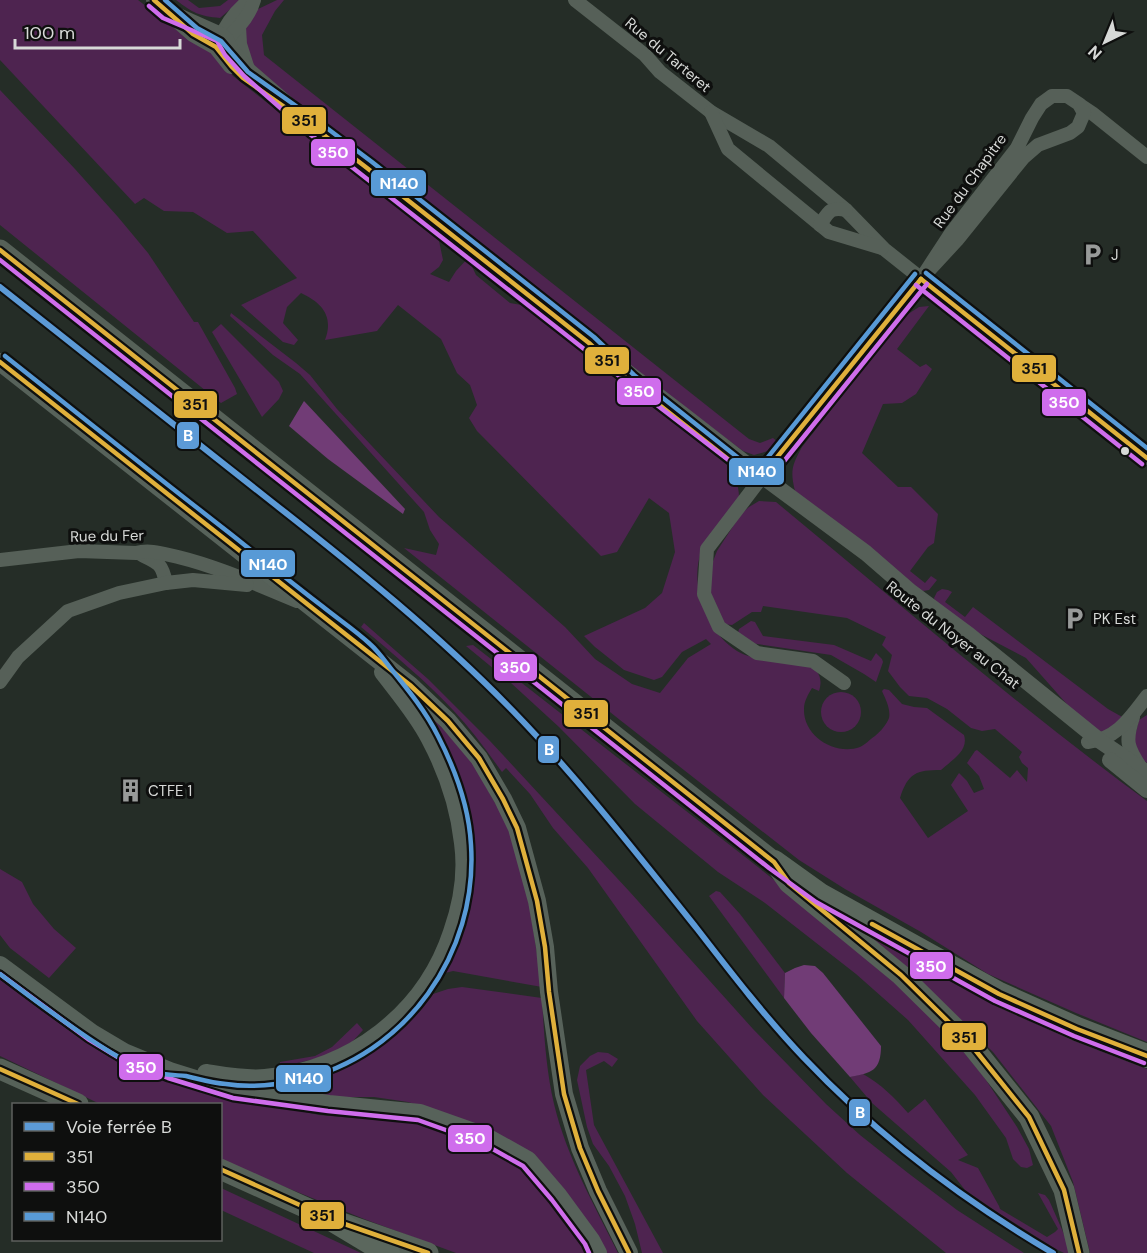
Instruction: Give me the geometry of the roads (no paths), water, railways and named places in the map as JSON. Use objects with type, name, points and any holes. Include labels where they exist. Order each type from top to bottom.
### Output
[{"type":"highway","points":[[774,862],[820,895],[999,994],[1077,1029],[1147,1056]]},
{"type":"highway","points":[[333,1220],[388,1253]]},
{"type":"main road","points":[[0,250],[774,862],[789,883],[901,975],[968,1041],[1029,1117],[1064,1190],[1079,1249]]},
{"type":"main road","points":[[0,362],[410,685],[448,721],[479,758],[518,828],[535,891],[545,947],[549,992],[564,1094],[580,1148],[598,1191],[629,1253]]},
{"type":"main road","points":[[151,1064],[228,1077],[265,1078],[311,1069],[357,1050],[387,1028],[405,1011],[432,978],[446,951],[459,913],[464,878],[464,845],[458,812],[447,777],[430,738],[367,651]]},
{"type":"main road","points":[[1,965],[92,1033],[124,1052],[170,1071],[234,1091],[420,1113],[485,1136],[528,1160],[558,1195],[598,1253]]},
{"type":"main road","points":[[0,1069],[76,1103]]},
{"type":"main road","points":[[222,1170],[333,1220],[428,1253]]},
{"type":"street","points":[[252,0],[253,6],[239,27],[221,41],[226,27],[242,6],[252,0]]},
{"type":"street","name":"Rue du Tarteret","points":[[575,0],[645,55],[660,72],[711,112],[769,146],[846,210],[884,249],[1147,458]]},
{"type":"street","name":"Route du Noyer au Chat","points":[[160,5],[194,34],[221,41],[249,70],[316,129]]},
{"type":"street","points":[[239,27],[240,44],[249,70]]},
{"type":"street","name":"Route du Noyer au Chat","points":[[221,41],[232,67],[243,78],[316,129],[760,479],[866,553],[911,592],[969,635],[1147,790]]},
{"type":"street","name":"Rue du Chapitre","points":[[844,683],[813,661],[757,653],[719,627],[704,594],[707,549],[760,479],[921,279],[957,240],[1023,158],[1038,145],[1070,133],[1078,127],[1084,113],[1079,105],[1067,96],[1052,96],[1041,104],[1017,148],[951,233],[921,279]]},
{"type":"street","points":[[1079,105],[1147,157]]},
{"type":"street","name":"Rue du Tarteret","points":[[711,112],[728,149],[820,225],[829,232],[884,249]]},
{"type":"street","points":[[820,225],[832,209],[846,210]]},
{"type":"street","name":"Rue du Fer","points":[[0,560],[80,551],[154,552],[195,561],[225,571],[313,608]]},
{"type":"street","points":[[136,553],[157,562],[163,569],[166,583]]},
{"type":"street","points":[[0,682],[18,657],[68,611],[118,593],[166,583],[193,580],[263,587]]},
{"type":"street","points":[[1094,742],[1116,732],[1147,696]]},
{"type":"street","points":[[1135,712],[1128,732],[1128,746],[1144,772]]},
{"type":"street","name":"Route du Noyer au Chat","points":[[1094,742],[1144,772]]},
{"type":"rail line","name":"B","points":[[0,287],[334,551],[455,655],[512,710],[561,763],[763,1012],[832,1087],[891,1140],[953,1188],[1053,1253]]},
{"type":"place","name":"J","points":[[1093,255]]},
{"type":"place","name":"PK Est","points":[[1075,619]]},
{"type":"place","name":"CTFE 1","points":[[130,791]]}]
